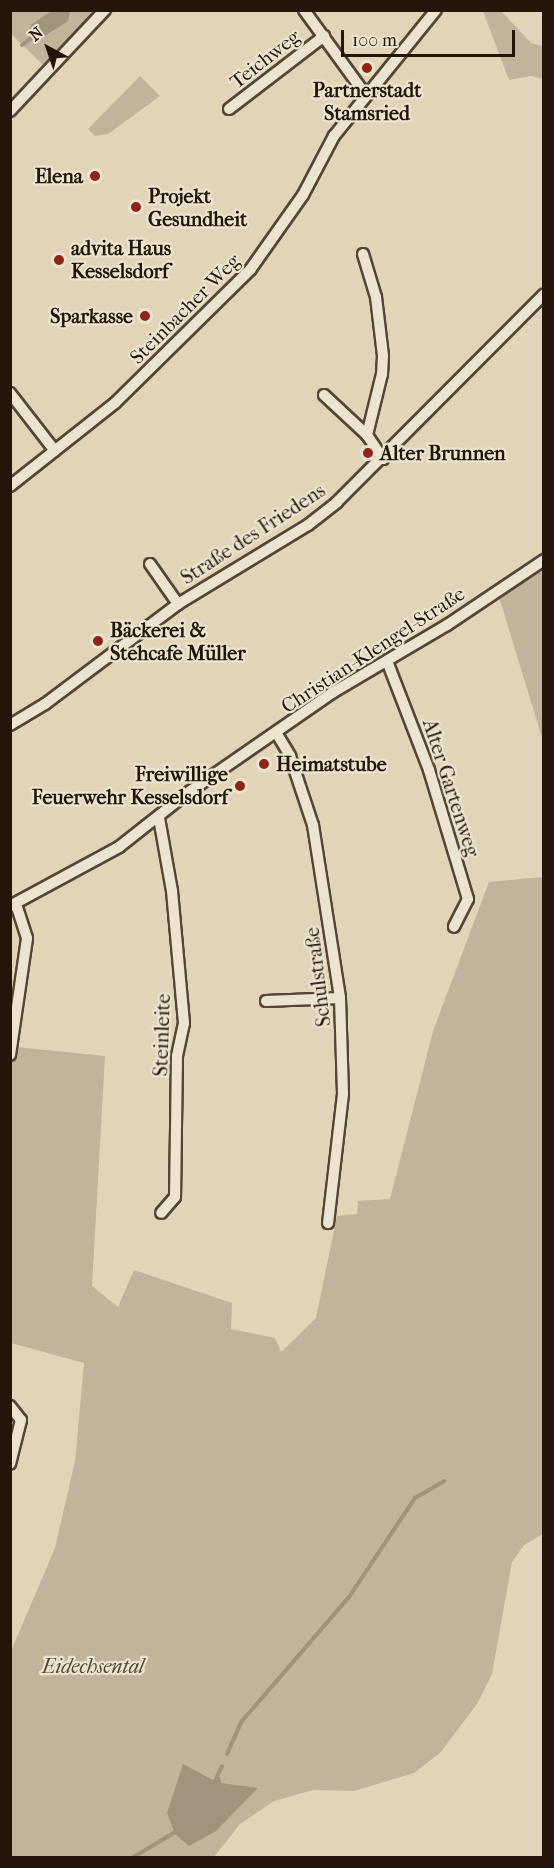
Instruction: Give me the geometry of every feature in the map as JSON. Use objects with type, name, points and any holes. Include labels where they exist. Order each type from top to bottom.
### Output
[{"type":"street","points":[[10,111],[105,10]]},
{"type":"street","points":[[304,10],[365,94]]},
{"type":"street","name":"Steinbacher Weg","points":[[10,486],[115,403],[250,270],[276,237],[334,136],[365,94],[436,10]]},
{"type":"street","name":"Teichweg","points":[[229,110],[324,36]]},
{"type":"street","points":[[363,254],[376,297],[383,356],[382,374],[367,435]]},
{"type":"street","name":"Straße des Friedens","points":[[10,725],[45,704],[178,604],[308,525],[383,459],[543,294]]},
{"type":"street","points":[[10,393],[55,451]]},
{"type":"street","points":[[324,395],[367,435],[383,459]]},
{"type":"street","name":"Christian-Klengel-Straße","points":[[13,905],[119,847],[159,818],[194,788],[277,734],[332,693],[387,661],[543,560]]},
{"type":"street","points":[[150,564],[178,604]]},
{"type":"street","name":"Alter Gartenweg","points":[[387,661],[429,770],[468,899],[454,927]]},
{"type":"street","name":"Schulstraße","points":[[277,734],[290,756],[313,825],[340,998],[343,1094],[328,1223]]},
{"type":"street","name":"Steinleite","points":[[159,818],[172,891],[184,1023],[177,1056],[175,1197],[161,1213]]},
{"type":"street","points":[[10,1055],[27,938],[13,905]]},
{"type":"street","points":[[266,1001],[340,998]]},
{"type":"street","points":[[10,1406],[21,1420],[10,1464]]},
{"type":"green space","points":[[10,11],[95,11],[43,65],[11,34]]},
{"type":"green space","points":[[483,11],[501,11],[531,43],[543,46],[543,79],[531,76],[509,80]]},
{"type":"green space","points":[[140,76],[160,96],[108,134],[95,136],[88,129]]},
{"type":"green space","points":[[543,570],[543,741],[499,597]]},
{"type":"green space","name":"Eidechsental","points":[[543,877],[543,1534],[524,1545],[512,1562],[492,1674],[477,1704],[440,1753],[414,1773],[354,1791],[313,1790],[274,1801],[240,1824],[214,1857],[11,1857],[11,1651],[55,1548],[75,1461],[84,1363],[11,1343],[10,1001],[25,1002],[17,1047],[105,1056],[92,1286],[118,1307],[134,1270],[232,1303],[231,1329],[275,1338],[281,1352],[316,1318],[337,1216],[357,1214],[358,1201],[390,1199],[433,1031],[489,882]]},
{"type":"shaded area","points":[[53,10],[70,11],[68,21],[37,41],[29,31],[32,24]]},
{"type":"shaded area","points":[[183,1764],[213,1780],[220,1777],[221,1783],[258,1788],[216,1831],[189,1846],[175,1834],[167,1813]]},
{"type":"waterway","points":[[22,45],[33,37]]},
{"type":"waterway","points":[[227,1754],[242,1721],[349,1597],[415,1498],[444,1481]]},
{"type":"waterway","points":[[216,1779],[222,1766]]},
{"type":"waterway","points":[[132,1858],[177,1831]]},
{"type":"place","name":"Partnerstadt Stamsried","points":[[367,68]]},
{"type":"place","name":"Elena","points":[[95,176]]},
{"type":"place","name":"Projekt Gesundheit","points":[[136,207]]},
{"type":"place","name":"advita Haus Kesselsdorf","points":[[59,260]]},
{"type":"place","name":"Sparkasse","points":[[145,316]]},
{"type":"place","name":"Alter Brunnen","points":[[368,453]]},
{"type":"place","name":"Bäckerei & Stehcafe Müller","points":[[98,641]]},
{"type":"place","name":"Heimatstube","points":[[264,764]]},
{"type":"place","name":"Freiwillige Feuerwehr Kesselsdorf","points":[[240,786]]}]
